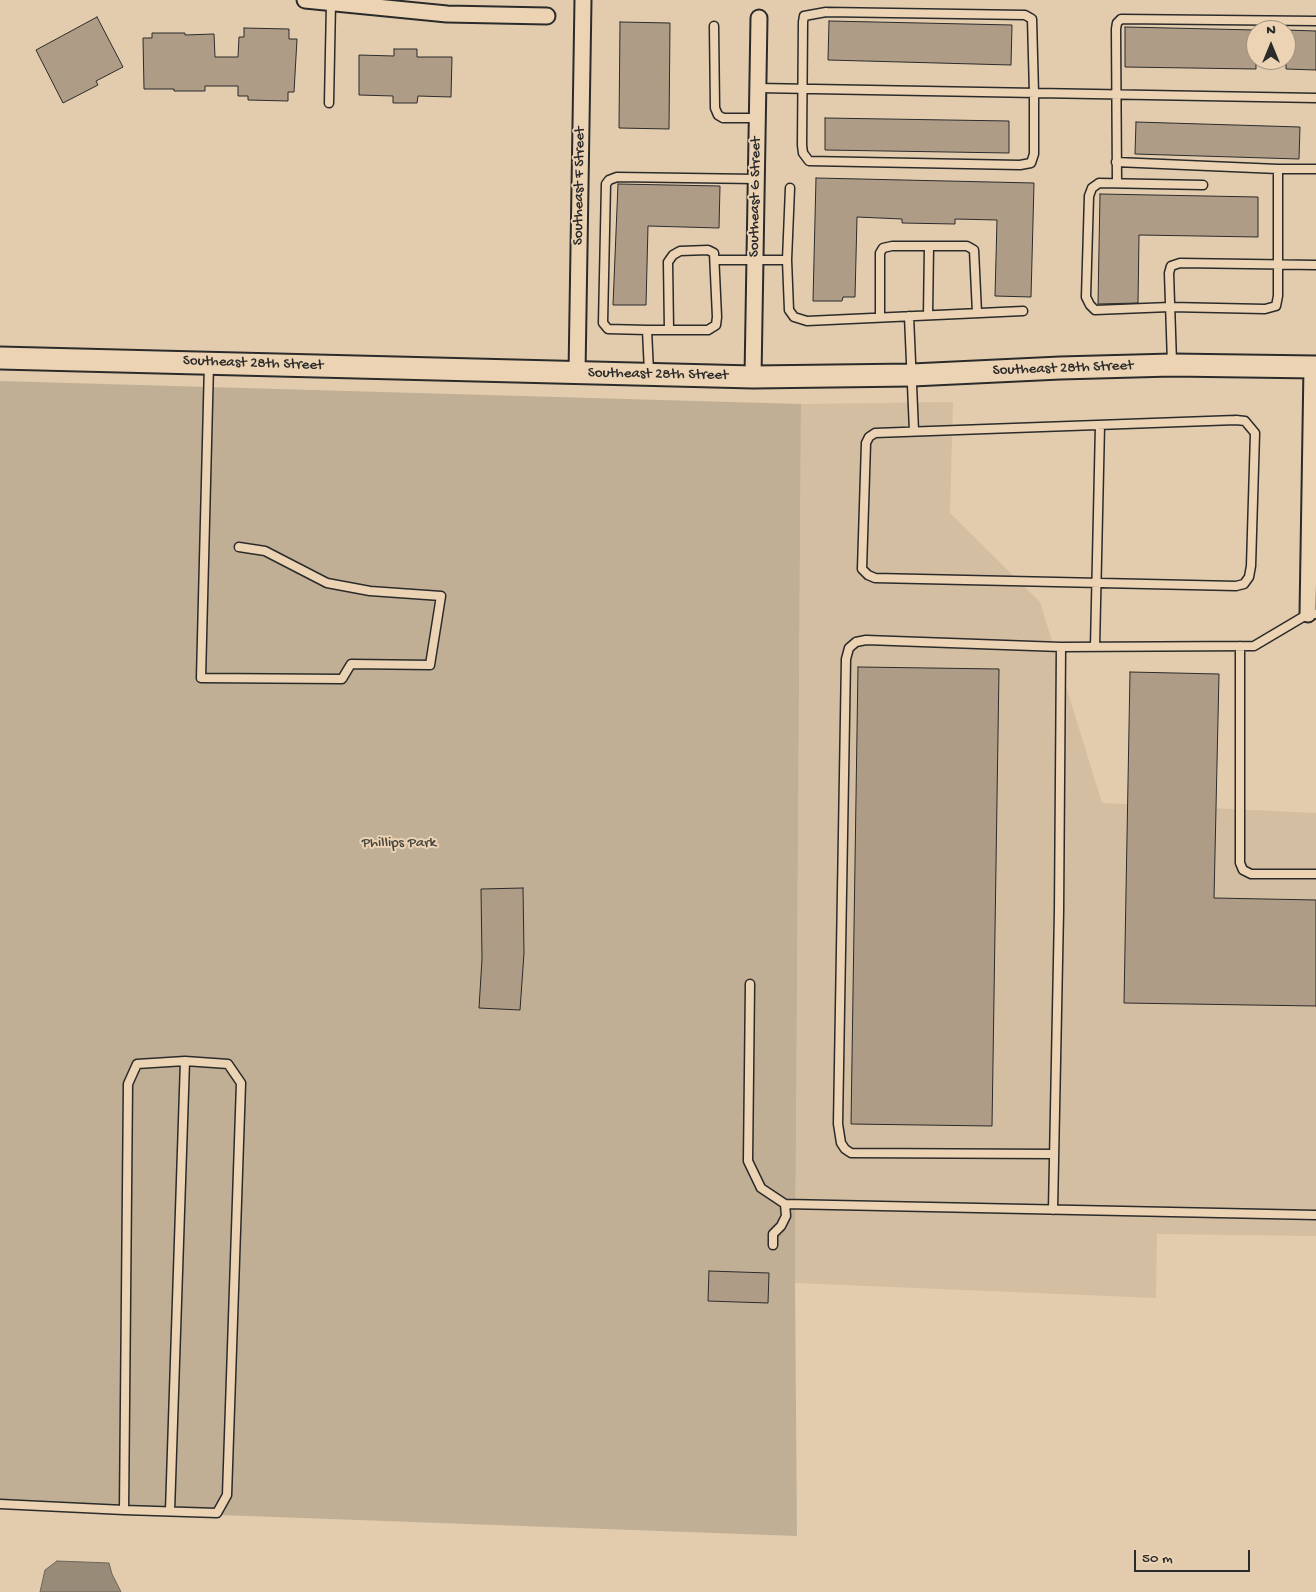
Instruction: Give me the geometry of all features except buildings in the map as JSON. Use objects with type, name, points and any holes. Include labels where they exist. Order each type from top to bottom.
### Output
[{"type":"main road","name":"Southeast 28th Street","points":[[0,358],[753,377],[912,375],[1172,365],[1314,367]]},
{"type":"street","points":[[306,0],[447,14],[547,16]]},
{"type":"street","name":"Southeast F Street","points":[[577,373],[583,0]]},
{"type":"street","name":"Southeast G Street","points":[[753,377],[759,18]]},
{"type":"street","points":[[1312,614],[1314,367]]},
{"type":"lane","points":[[329,103],[331,3]]},
{"type":"lane","points":[[826,12],[1025,15],[1032,19],[1034,154],[1031,163],[1020,165],[809,161],[803,153],[802,145],[804,89],[804,16],[826,12]]},
{"type":"lane","points":[[1116,183],[1116,29],[1117,23],[1121,19],[1316,22]]},
{"type":"lane","points":[[714,26],[714,108],[718,115],[724,118],[758,118]]},
{"type":"lane","points":[[758,88],[1316,98]]},
{"type":"lane","points":[[1116,162],[1316,169]]},
{"type":"lane","points":[[1203,186],[1099,183],[1092,188],[1089,196],[1086,297],[1095,310],[1170,307],[1265,309],[1276,306],[1278,296],[1278,169]]},
{"type":"lane","points":[[670,330],[668,262],[672,255],[680,251],[708,250],[714,253],[716,325],[708,330],[670,330],[647,330],[608,329],[603,323],[606,184],[609,180],[617,177],[756,179]]},
{"type":"lane","points":[[790,188],[787,260],[789,310],[794,317],[807,320],[1023,310]]},
{"type":"lane","points":[[880,317],[880,252],[883,248],[892,246],[967,246],[974,250],[977,313]]},
{"type":"lane","points":[[928,315],[929,246]]},
{"type":"lane","points":[[715,260],[787,260]]},
{"type":"lane","points":[[1172,365],[1169,273],[1171,266],[1180,263],[1316,265]]},
{"type":"lane","points":[[909,316],[914,431]]},
{"type":"lane","points":[[647,330],[649,374]]},
{"type":"lane","points":[[209,362],[201,678],[342,679],[351,664],[430,665],[441,596],[370,591],[327,583],[265,551],[239,547]]},
{"type":"lane","points":[[1245,421],[1255,433],[1251,566],[1249,577],[1244,584],[1236,586],[875,578],[868,575],[862,569],[866,443],[875,432],[914,431],[1245,421]]},
{"type":"lane","points":[[1095,647],[1100,425]]},
{"type":"lane","points":[[1054,1154],[851,1153],[841,1143],[838,1124],[846,669],[848,648],[856,642],[866,640],[1061,648],[1254,646],[1312,614]]},
{"type":"lane","points":[[1240,646],[1240,863],[1243,870],[1251,874],[1316,874]]},
{"type":"lane","points":[[1053,1210],[1059,921],[1061,648]]},
{"type":"lane","points":[[750,984],[748,1161],[761,1188],[785,1204],[1316,1215]]},
{"type":"lane","points":[[170,1511],[185,1061]]},
{"type":"lane","points":[[0,1504],[124,1510],[217,1513],[227,1495],[241,1102],[241,1082],[228,1064],[185,1061],[137,1064],[128,1084],[124,1510]]},
{"type":"lane","points":[[773,1245],[773,1234],[781,1226],[786,1216],[785,1204]]},
{"type":"shaded area","points":[[953,402],[950,513],[1040,602],[1102,803],[1316,813],[1316,1236],[1157,1234],[1156,1298],[795,1283],[801,404]]},
{"type":"shaded area","points":[[57,1561],[109,1563],[121,1592],[40,1592],[45,1570]]},
{"type":"green space","name":"Phillips Park","points":[[0,381],[801,404],[795,1283],[797,1536],[0,1507]]}]
